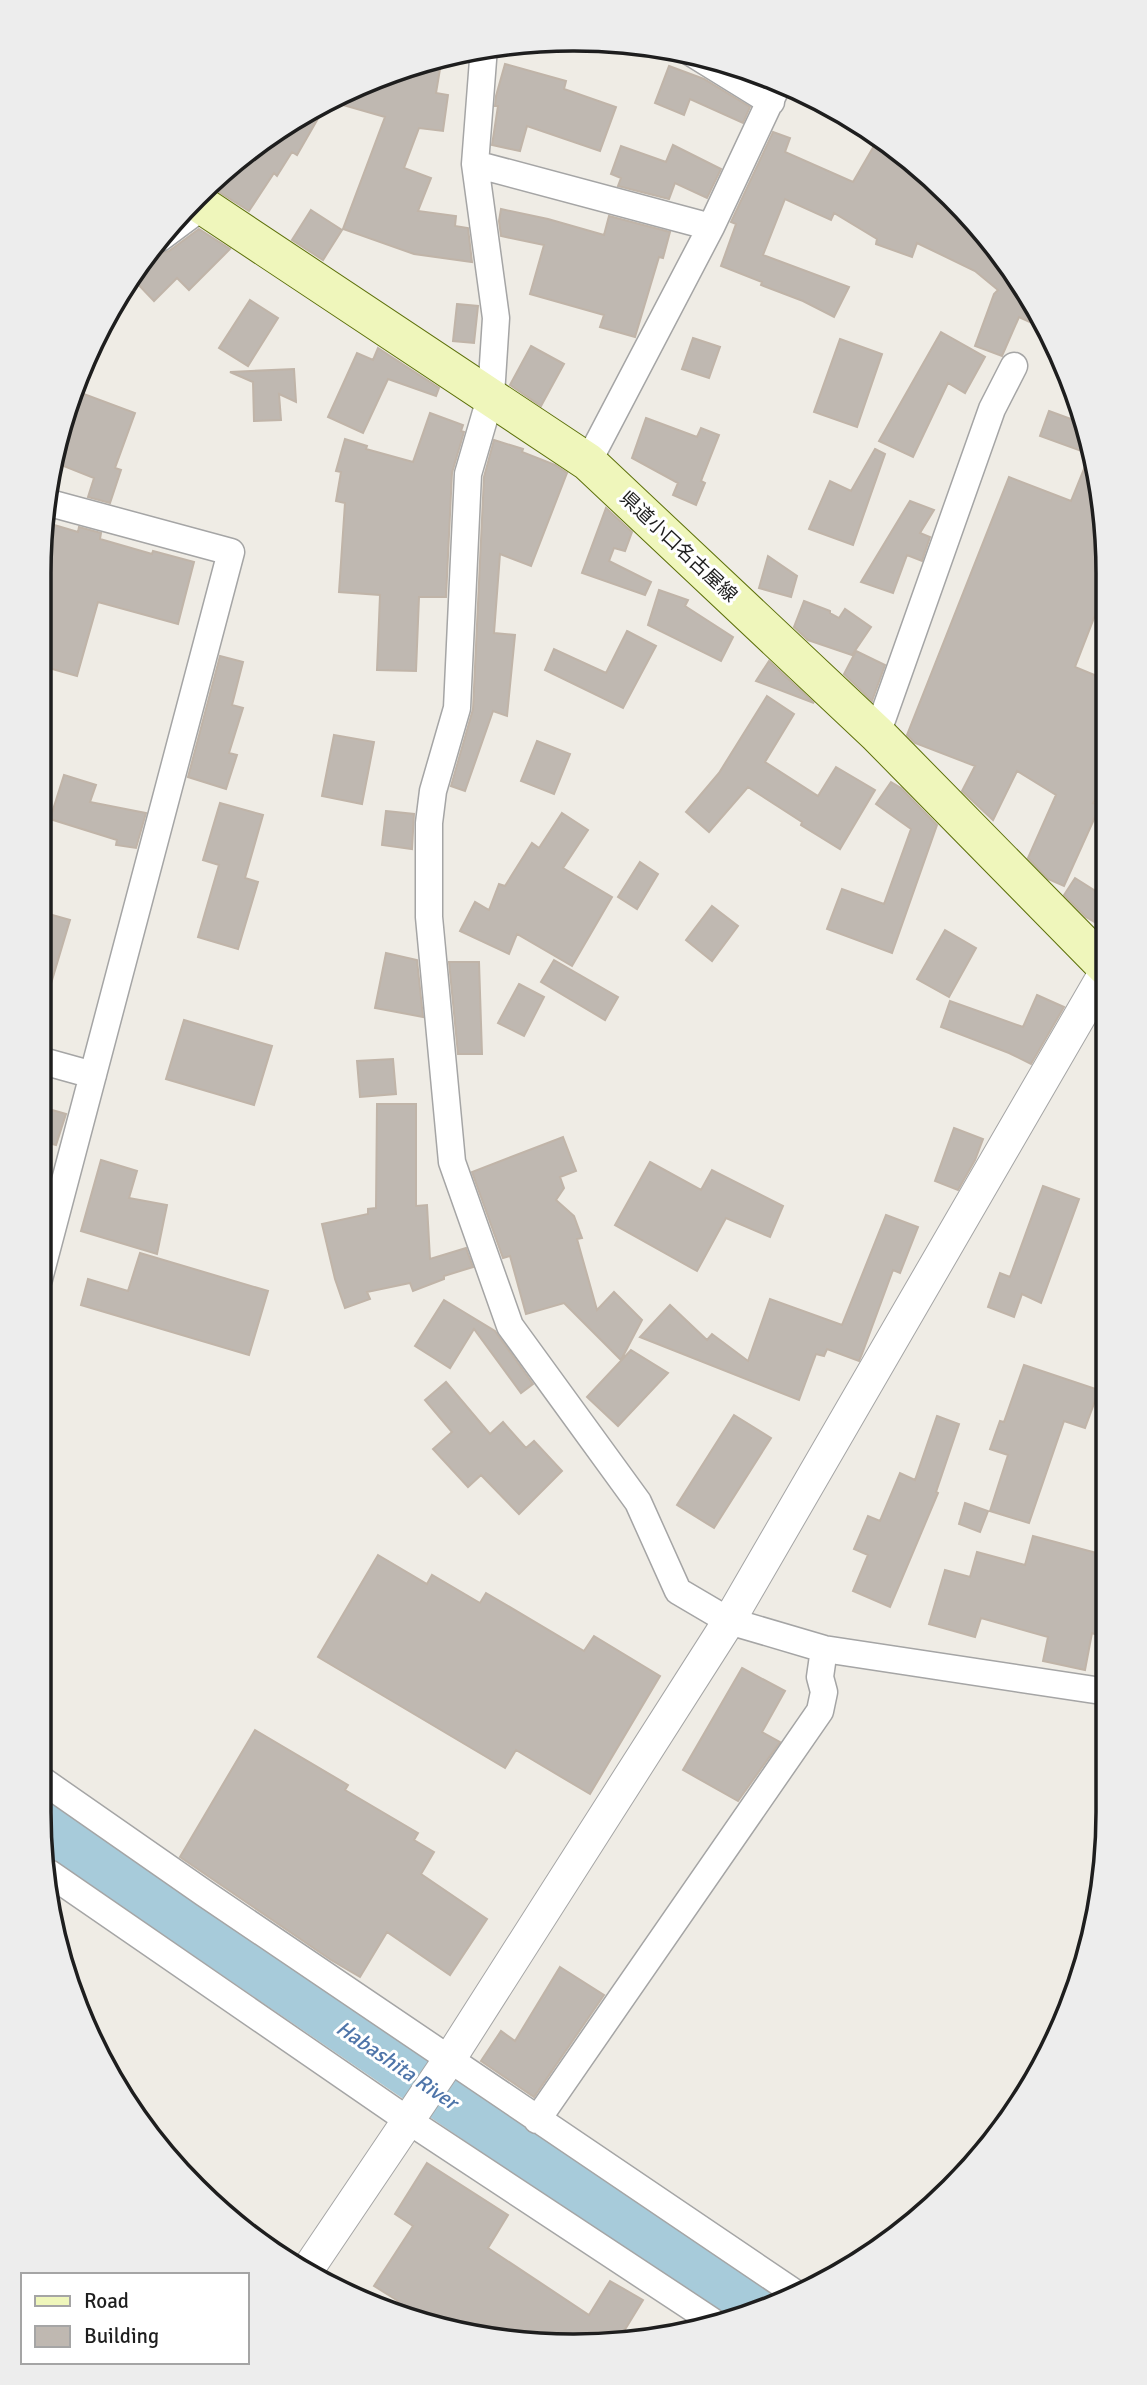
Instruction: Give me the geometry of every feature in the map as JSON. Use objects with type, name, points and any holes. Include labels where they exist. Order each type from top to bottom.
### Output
[{"type":"main road","name":"県道小口名古屋線","points":[[204,204],[588,462],[877,734],[1096,960]]},
{"type":"street","points":[[483,59],[475,164],[496,318],[491,396],[468,474],[457,708],[433,791],[429,823],[429,917],[452,1162],[510,1326],[638,1502],[678,1591],[729,1621],[824,1648],[1096,1690]]},
{"type":"street","points":[[588,462],[711,227],[776,92]]},
{"type":"street","points":[[475,164],[711,227]]},
{"type":"street","points":[[877,734],[992,409],[1014,366]]},
{"type":"street","points":[[51,1231],[231,552],[55,504]]},
{"type":"street","points":[[312,2264],[413,2116],[729,1621],[1096,985]]},
{"type":"street","points":[[51,1063],[93,1074]]},
{"type":"street","points":[[537,2120],[820,1711],[824,1692],[820,1677],[824,1648]]},
{"type":"street","points":[[51,1787],[447,2063],[787,2288]]},
{"type":"street","points":[[55,1877],[413,2116],[706,2317]]},
{"type":"building","points":[[505,64],[566,81],[564,89],[616,107],[600,151],[527,126],[520,151],[492,145],[498,106],[495,106],[496,96]]},
{"type":"building","points":[[669,66],[704,79],[750,107],[743,123],[690,99],[684,115],[655,103]]},
{"type":"building","points":[[440,69],[436,93],[448,95],[443,131],[419,128],[404,168],[431,178],[418,211],[456,216],[455,226],[468,228],[472,262],[414,254],[343,229],[385,117],[342,105],[405,78]]},
{"type":"building","points":[[319,118],[297,155],[292,152],[277,176],[274,173],[249,211],[219,192],[255,159]]},
{"type":"building","points":[[773,132],[790,138],[785,152],[853,182],[874,146],[918,180],[967,229],[1008,283],[1032,323],[1019,317],[1002,356],[975,346],[994,294],[998,290],[975,271],[917,243],[912,257],[876,244],[877,239],[834,213],[831,220],[785,199],[763,255],[849,287],[834,317],[803,301],[761,285],[762,282],[721,266],[736,224],[731,222]]},
{"type":"building","points":[[673,145],[721,169],[707,198],[675,183],[669,199],[618,186],[621,178],[611,174],[621,146],[666,162]]},
{"type":"building","points":[[501,209],[604,235],[609,216],[670,232],[663,258],[659,257],[635,337],[600,327],[604,315],[530,294],[544,245],[501,236]]},
{"type":"building","points":[[311,210],[342,230],[323,260],[292,240]]},
{"type":"building","points":[[199,229],[230,249],[189,290],[177,278],[154,301],[138,284],[161,253],[169,251]]},
{"type":"building","points":[[250,300],[278,318],[248,366],[219,348]]},
{"type":"building","points":[[457,304],[478,306],[474,343],[453,341]]},
{"type":"building","points":[[941,332],[985,357],[965,393],[948,383],[913,457],[879,441]]},
{"type":"building","points":[[693,338],[720,347],[709,378],[682,369]]},
{"type":"building","points":[[840,339],[882,354],[857,427],[814,412]]},
{"type":"building","points":[[531,346],[564,364],[541,406],[510,385]]},
{"type":"building","points":[[378,348],[439,388],[436,396],[388,379],[363,433],[328,417],[357,353],[373,360]]},
{"type":"building","points":[[294,369],[296,402],[279,394],[281,420],[254,421],[253,382],[230,372]]},
{"type":"building","points":[[83,394],[135,413],[115,468],[121,470],[110,503],[88,497],[94,478],[63,466]]},
{"type":"building","points":[[1049,411],[1073,420],[1081,451],[1040,436]]},
{"type":"building","points":[[430,413],[463,425],[461,431],[464,432],[452,473],[446,597],[419,597],[416,671],[377,670],[380,595],[339,592],[345,503],[336,501],[341,472],[336,471],[345,439],[367,446],[366,449],[413,462]]},
{"type":"building","points":[[646,418],[697,437],[701,428],[719,435],[701,481],[705,483],[696,505],[673,495],[678,483],[632,458]]},
{"type":"building","points":[[494,440],[523,449],[522,452],[555,465],[567,473],[531,566],[500,554],[494,633],[515,635],[507,716],[493,711],[465,791],[451,786],[473,709],[484,477]]},
{"type":"building","points":[[875,449],[885,454],[853,545],[809,529],[830,481],[851,491]]},
{"type":"building","points":[[1085,467],[1095,539],[1096,613],[1075,667],[1096,676],[1096,799],[1093,803],[1096,804],[1096,815],[1064,886],[1048,879],[1028,858],[1056,795],[1017,771],[993,820],[962,791],[975,766],[915,743],[907,735],[1009,477],[1071,501]]},
{"type":"building","points":[[910,501],[934,510],[920,533],[930,537],[922,561],[907,555],[893,593],[861,582]]},
{"type":"building","points":[[606,508],[632,532],[625,551],[614,548],[609,561],[651,582],[645,595],[582,573]]},
{"type":"building","points":[[53,525],[78,532],[79,527],[101,533],[100,539],[152,554],[153,551],[194,562],[178,624],[98,602],[77,676],[51,669]]},
{"type":"building","points":[[768,556],[797,576],[791,597],[759,588]]},
{"type":"building","points":[[659,590],[688,600],[685,606],[733,637],[721,661],[648,625]]},
{"type":"building","points":[[804,601],[830,611],[839,618],[845,609],[871,627],[852,655],[808,640],[794,627]]},
{"type":"building","points":[[627,631],[656,646],[623,708],[545,670],[554,649],[606,673]]},
{"type":"building","points":[[856,651],[885,665],[872,701],[844,674]]},
{"type":"building","points":[[220,656],[243,662],[232,705],[243,708],[229,753],[237,755],[226,789],[188,777]]},
{"type":"building","points":[[769,661],[814,703],[756,681]]},
{"type":"building","points":[[767,696],[794,714],[765,762],[818,796],[836,767],[875,790],[840,849],[748,787],[709,832],[686,812],[719,773]]},
{"type":"building","points":[[334,735],[374,742],[362,804],[322,796]]},
{"type":"building","points":[[537,741],[570,754],[554,794],[521,781]]},
{"type":"building","points":[[64,775],[96,785],[90,802],[146,813],[136,848],[116,845],[117,840],[51,819]]},
{"type":"building","points":[[891,782],[901,788],[937,825],[892,953],[827,929],[842,889],[884,904],[911,829],[876,804]]},
{"type":"building","points":[[220,803],[263,815],[245,878],[258,882],[238,949],[198,937],[219,865],[203,860]]},
{"type":"building","points":[[386,811],[414,814],[412,849],[382,845]]},
{"type":"building","points":[[562,813],[588,830],[563,868],[612,897],[572,966],[517,934],[509,954],[460,931],[475,902],[489,910],[499,884],[505,886],[532,843],[539,848]]},
{"type":"building","points":[[640,862],[658,874],[637,909],[618,897]]},
{"type":"building","points":[[1075,878],[1096,891],[1096,923],[1086,917],[1064,895]]},
{"type":"building","points":[[712,906],[738,926],[712,961],[686,940]]},
{"type":"building","points":[[51,915],[70,920],[51,984]]},
{"type":"building","points":[[945,930],[976,948],[949,997],[917,979]]},
{"type":"building","points":[[386,953],[417,960],[423,1017],[375,1008]]},
{"type":"building","points":[[554,960],[618,997],[605,1020],[541,982]]},
{"type":"building","points":[[449,962],[479,962],[482,1054],[458,1054]]},
{"type":"building","points":[[519,984],[544,997],[524,1036],[498,1023]]},
{"type":"building","points":[[1037,995],[1064,1007],[1031,1064],[941,1027],[950,1001],[1023,1027]]},
{"type":"building","points":[[184,1020],[272,1046],[254,1105],[166,1079]]},
{"type":"building","points":[[393,1059],[396,1094],[360,1097],[357,1061]]},
{"type":"building","points":[[377,1104],[416,1104],[416,1206],[427,1205],[430,1259],[466,1248],[473,1267],[444,1276],[444,1279],[413,1291],[410,1283],[367,1292],[370,1299],[345,1308],[322,1224],[368,1214],[368,1209],[376,1208]]},
{"type":"building","points":[[51,1110],[66,1114],[56,1145],[51,1144]]},
{"type":"building","points":[[954,1128],[983,1139],[958,1190],[935,1181]]},
{"type":"building","points":[[563,1137],[576,1171],[560,1177],[564,1188],[556,1200],[574,1216],[582,1238],[577,1239],[597,1310],[614,1292],[642,1320],[621,1360],[564,1303],[526,1314],[510,1256],[503,1258],[472,1172]]},
{"type":"building","points":[[101,1160],[137,1171],[129,1198],[167,1205],[157,1254],[81,1231]]},
{"type":"building","points":[[650,1162],[701,1190],[712,1170],[783,1206],[770,1237],[726,1218],[697,1271],[615,1225]]},
{"type":"building","points":[[1043,1186],[1079,1199],[1041,1303],[1022,1294],[1014,1317],[988,1307],[1000,1273],[1010,1277]]},
{"type":"building","points":[[886,1215],[918,1227],[900,1273],[893,1270],[859,1361],[827,1349],[824,1356],[816,1354],[799,1400],[640,1337],[670,1305],[707,1340],[712,1334],[748,1361],[770,1299],[842,1325]]},
{"type":"building","points":[[140,1253],[268,1291],[249,1355],[81,1305],[88,1279],[128,1291]]},
{"type":"building","points":[[444,1300],[495,1331],[533,1384],[521,1393],[474,1329],[450,1368],[415,1346]]},
{"type":"building","points":[[631,1350],[668,1373],[618,1426],[587,1397]]},
{"type":"building","points":[[1024,1365],[1096,1389],[1096,1398],[1085,1428],[1064,1421],[1029,1523],[990,1511],[1008,1455],[990,1449],[1000,1421],[1004,1422]]},
{"type":"building","points":[[446,1382],[490,1434],[503,1422],[526,1448],[534,1441],[562,1471],[519,1514],[481,1475],[468,1487],[433,1449],[452,1432],[425,1400]]},
{"type":"building","points":[[734,1415],[771,1438],[714,1528],[677,1505]]},
{"type":"building","points":[[937,1416],[959,1424],[936,1492],[938,1493],[890,1607],[853,1591],[868,1555],[854,1549],[868,1516],[880,1521],[900,1473],[915,1480]]},
{"type":"building","points":[[965,1503],[988,1511],[980,1532],[959,1524]]},
{"type":"building","points":[[1033,1536],[1096,1553],[1096,1634],[1092,1633],[1085,1670],[1043,1661],[1048,1637],[981,1618],[975,1637],[929,1624],[945,1570],[970,1577],[977,1552],[1025,1565]]},
{"type":"building","points":[[378,1555],[427,1584],[432,1575],[480,1603],[486,1593],[584,1651],[594,1636],[660,1676],[590,1794],[516,1750],[505,1768],[318,1657]]},
{"type":"building","points":[[742,1668],[785,1691],[762,1732],[780,1742],[738,1801],[683,1770]]},
{"type":"building","points":[[255,1730],[348,1785],[345,1790],[418,1833],[414,1840],[434,1852],[421,1874],[487,1919],[450,1975],[387,1932],[360,1977],[180,1857]]},
{"type":"building","points":[[560,1967],[604,1995],[534,2097],[481,2061],[501,2031],[515,2041]]},
{"type":"building","points":[[427,2163],[508,2215],[488,2248],[589,2315],[610,2281],[643,2300],[624,2332],[574,2334],[505,2330],[405,2307],[374,2286],[413,2226],[395,2214]]},
{"type":"waterway","name":"Habashita River","points":[[51,1829],[748,2305]]}]
